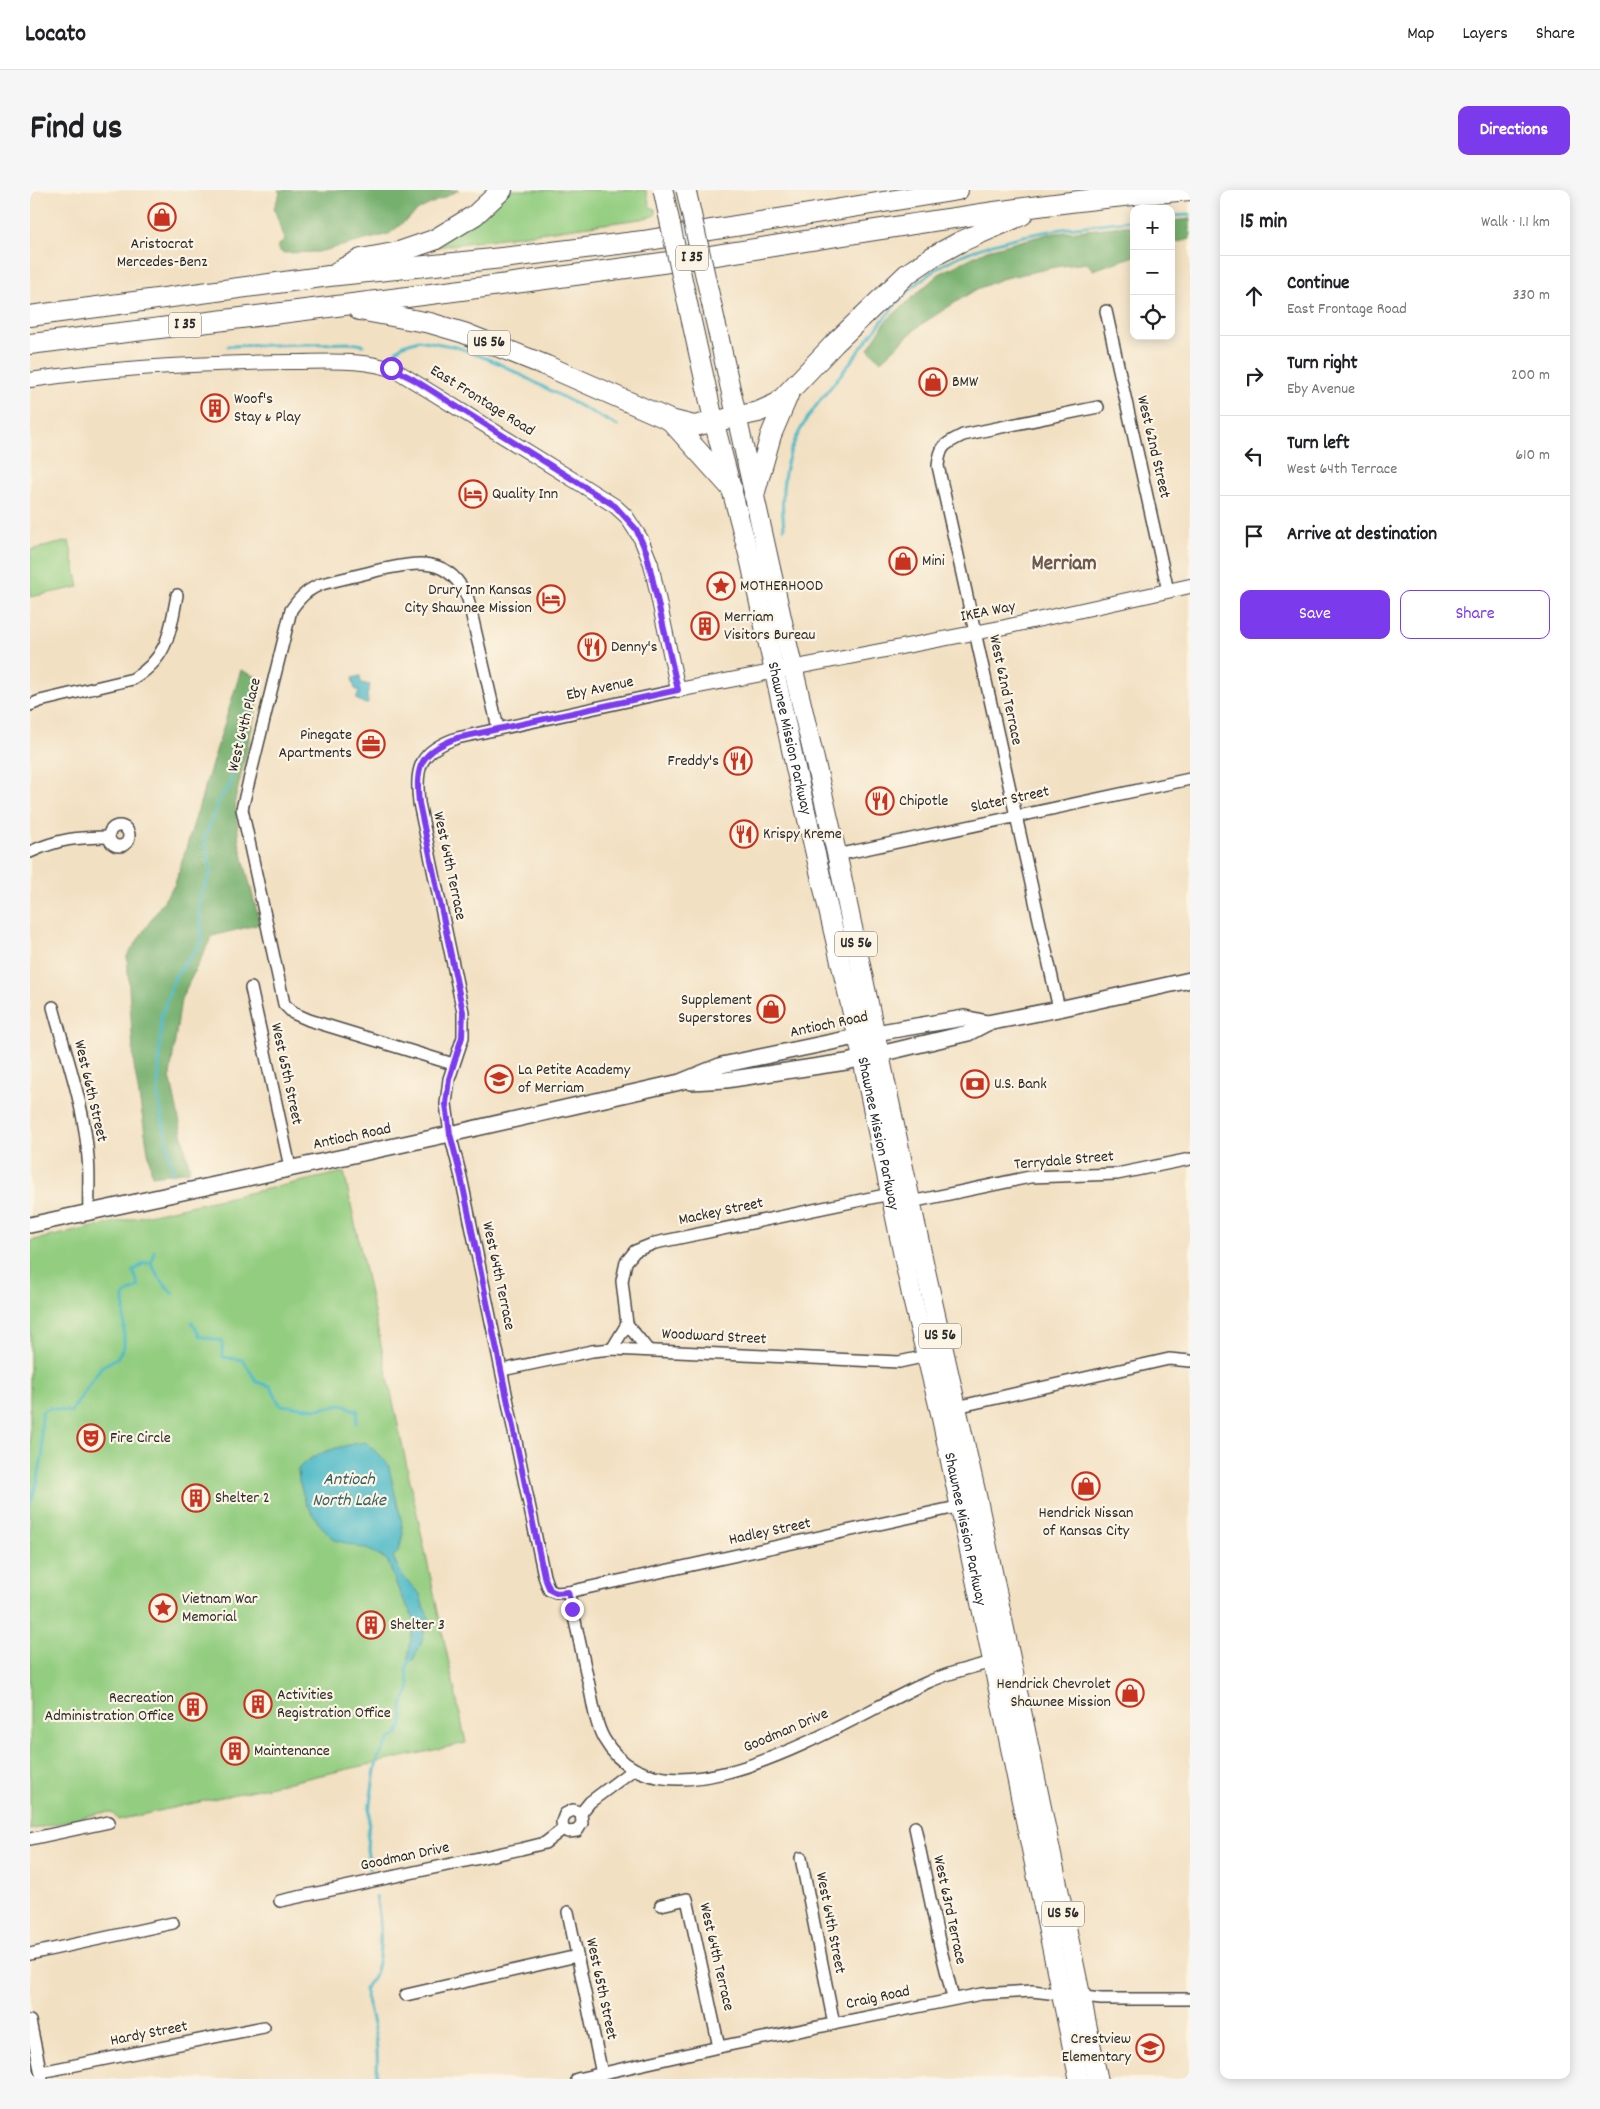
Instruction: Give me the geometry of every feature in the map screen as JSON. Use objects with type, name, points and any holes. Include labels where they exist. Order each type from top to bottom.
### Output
[{"type":"highway","points":[[329,276],[361,259],[399,252],[434,240],[474,215],[502,190]]},
{"type":"highway","name":"Shawnee Mission Parkway","points":[[663,190],[714,422],[750,560],[837,855],[866,1035]]},
{"type":"highway","name":"Shawnee Mission Parkway","points":[[686,190],[754,495],[784,671],[803,800],[911,1202],[948,1409],[1002,1661],[1081,1996],[1098,2079]]},
{"type":"highway","name":"I 35","points":[[30,316],[329,276],[644,241],[958,190]]},
{"type":"highway","name":"I 35","points":[[30,344],[613,270],[1043,205],[1190,190]]},
{"type":"highway","points":[[670,420],[694,426],[768,409],[778,403],[842,336],[907,274],[932,257],[960,242],[1043,205]]},
{"type":"highway","name":"US 56","points":[[339,306],[430,323],[464,333],[547,366],[670,420],[732,490]]},
{"type":"highway","points":[[754,495],[771,435],[790,391]]},
{"type":"highway","points":[[803,800],[828,849],[837,855]]},
{"type":"highway","name":"Shawnee Mission Parkway","points":[[871,1055],[890,1194],[912,1298],[926,1356],[948,1409]]},
{"type":"highway","name":"Shawnee Mission Parkway","points":[[1002,1661],[1061,1993],[1079,2079]]},
{"type":"main road","name":"Antioch Road","points":[[680,1082],[726,1080],[871,1055],[968,1033],[987,1023],[1190,980]]},
{"type":"main road","name":"Antioch Road","points":[[30,1225],[680,1082],[722,1065],[866,1035],[964,1018],[987,1023]]},
{"type":"street","name":"West 62nd Street","points":[[1106,311],[1168,591]]},
{"type":"street","name":"East Frontage Road","points":[[30,380],[82,372],[136,368],[274,363],[359,363],[382,366],[397,371],[413,379],[615,506],[626,516],[641,540],[651,564],[678,690]]},
{"type":"street","name":"West 62nd Terrace","points":[[1059,1009],[938,466],[939,453],[944,444],[963,435],[1098,407]]},
{"type":"street","name":"West 64th Place","points":[[452,1064],[309,1020],[293,1013],[284,1004],[242,809],[292,610],[300,597],[313,587],[322,584],[412,563],[436,566],[449,572],[460,582],[468,599],[498,728]]},
{"type":"street","name":"IKEA Way","points":[[784,671],[1190,586]]},
{"type":"street","points":[[30,705],[40,700],[133,679],[146,671],[157,661],[164,649],[177,595]]},
{"type":"street","name":"Eby Avenue","points":[[423,761],[436,746],[457,738],[678,690],[784,671]]},
{"type":"street","name":"West 64th Terrace","points":[[423,761],[417,774],[419,803],[463,1012],[462,1037],[452,1064],[446,1104],[450,1134],[461,1177],[544,1576],[550,1590],[556,1593],[568,1592]]},
{"type":"street","name":"Slater Street","points":[[837,855],[1190,778]]},
{"type":"street","points":[[30,852],[57,841],[77,837],[108,837]]},
{"type":"street","name":"West 65th Street","points":[[251,988],[290,1167]]},
{"type":"street","name":"West 66th Street","points":[[53,1007],[78,1098],[86,1136],[89,1159],[89,1212]]},
{"type":"street","name":"Terrydale Street","points":[[911,1202],[1030,1177],[1117,1174],[1190,1159]]},
{"type":"street","name":"Mackey Street","points":[[627,1324],[622,1281],[623,1272],[626,1262],[635,1251],[643,1247],[890,1194]]},
{"type":"street","points":[[612,1349],[627,1324],[648,1350]]},
{"type":"street","name":"Woodward Street","points":[[502,1370],[592,1351],[612,1349],[899,1362],[926,1356]]},
{"type":"street","points":[[948,1409],[1168,1359],[1190,1360]]},
{"type":"street","name":"Hadley Street","points":[[568,1592],[969,1504]]},
{"type":"street","points":[[568,1592],[599,1728],[610,1748],[634,1769]]},
{"type":"street","name":"Goodman Drive","points":[[280,1901],[545,1843],[563,1829],[568,1832],[577,1830],[582,1823],[581,1813],[590,1802],[634,1769],[657,1778],[673,1780],[736,1769],[791,1750],[926,1682],[1002,1661]]},
{"type":"street","points":[[30,1839],[109,1822]]},
{"type":"street","name":"West 63rd Terrace","points":[[915,1827],[953,1998]]},
{"type":"street","name":"West 64th Street","points":[[801,1858],[834,2024]]},
{"type":"street","name":"West 64th Terrace","points":[[660,1904],[687,1899],[719,2047]]},
{"type":"street","name":"West 65th Street","points":[[568,1912],[602,2074]]},
{"type":"street","points":[[30,1954],[173,1923]]},
{"type":"street","points":[[406,1995],[577,1956]]},
{"type":"street","name":"Craig Road","points":[[577,2079],[953,1998],[1007,1992],[1061,1993],[1151,2000],[1190,1999]]},
{"type":"street","points":[[30,2021],[41,2076]]},
{"type":"street","name":"Hardy Street","points":[[41,2076],[264,2027]]},
{"type":"green space","points":[[278,190],[459,190],[420,209],[389,234],[318,252],[282,253],[277,247],[285,239],[274,208],[280,193]]},
{"type":"green space","points":[[507,190],[646,190],[650,207],[655,209],[656,213],[654,216],[640,219],[437,247]]},
{"type":"green space","points":[[1190,219],[1190,239],[1175,243],[1175,221]]},
{"type":"green space","points":[[1130,225],[1130,257],[1093,270],[1087,263],[1055,267],[1001,279],[975,290],[920,325],[881,361],[868,349],[886,321],[939,274],[987,250],[1048,234]]},
{"type":"green space","points":[[69,541],[79,587],[30,597],[30,550]]},
{"type":"green space","points":[[241,670],[263,680],[235,801],[239,842],[260,924],[212,936],[181,999],[170,1076],[190,1171],[152,1176],[134,1065],[127,956],[175,884]]},
{"type":"green space","points":[[344,1172],[466,1743],[118,1820],[112,1812],[100,1813],[30,1830],[30,1241]]},
{"type":"water","points":[[360,676],[361,683],[370,685],[367,695],[368,703],[365,704],[356,699],[359,691],[355,689],[352,678]]},
{"type":"water","name":"Antioch North Lake","points":[[366,1442],[388,1464],[401,1519],[403,1534],[399,1550],[393,1557],[403,1577],[420,1594],[429,1618],[420,1646],[413,1660],[408,1659],[414,1618],[401,1596],[387,1560],[369,1550],[335,1540],[320,1525],[306,1504],[299,1481],[298,1469],[312,1458],[339,1447]]},
{"type":"waterway","points":[[1175,216],[1190,215]]},
{"type":"waterway","points":[[784,528],[784,479],[791,450],[801,428],[883,320],[910,290],[925,277],[960,256],[1002,241],[1046,232],[1130,220]]},
{"type":"waterway","points":[[395,352],[403,345],[419,340],[457,347],[498,363],[618,426]]},
{"type":"waterway","points":[[228,346],[351,343],[363,345]]},
{"type":"waterway","points":[[173,1173],[158,1097],[161,1017],[175,977],[202,941],[199,902],[211,871],[204,840],[221,796],[229,788],[250,695]]},
{"type":"waterway","points":[[154,1251],[151,1263],[158,1276],[173,1294]]},
{"type":"waterway","points":[[30,1504],[38,1480],[43,1452],[42,1412],[49,1408],[71,1412],[101,1367],[117,1358],[124,1347],[124,1295],[139,1286],[133,1271],[144,1263],[151,1263]]},
{"type":"waterway","points":[[192,1322],[200,1336],[222,1341],[223,1357],[243,1360],[257,1382],[270,1386],[280,1405],[318,1409],[342,1405],[358,1411],[356,1423]]},
{"type":"waterway","points":[[370,1869],[367,1849],[370,1803],[375,1770],[378,1758],[387,1743],[397,1735],[403,1724],[402,1706],[410,1687],[406,1670],[410,1659]]},
{"type":"waterway","points":[[376,1897],[380,1926],[379,1958],[374,1976],[364,1989],[377,2045],[376,2079]]},
{"type":"place","name":"Aristocrat Mercedes-Benz","points":[[162,217]]},
{"type":"place","name":"BMW","points":[[933,382]]},
{"type":"place","name":"Woof's Stay & Play","points":[[215,408]]},
{"type":"place","name":"Quality Inn","points":[[473,494]]},
{"type":"place","name":"Mini","points":[[903,561]]},
{"type":"place","name":"MOTHERHOOD","points":[[721,586]]},
{"type":"place","name":"Drury Inn Kansas City Shawnee Mission","points":[[551,599]]},
{"type":"place","name":"Merriam Visitors Bureau","points":[[705,626]]},
{"type":"place","name":"Denny's","points":[[592,647]]},
{"type":"place","name":"Pinegate Apartments","points":[[371,744]]},
{"type":"place","name":"Freddy's","points":[[738,761]]},
{"type":"place","name":"Chipotle","points":[[880,801]]},
{"type":"place","name":"Krispy Kreme","points":[[744,834]]},
{"type":"place","name":"Supplement Superstores","points":[[771,1009]]},
{"type":"place","name":"La Petite Academy of Merriam","points":[[499,1079]]},
{"type":"place","name":"U.S. Bank","points":[[975,1084]]},
{"type":"place","name":"Fire Circle","points":[[91,1438]]},
{"type":"place","name":"Hendrick Nissan of Kansas City","points":[[1086,1486]]},
{"type":"place","name":"Shelter 2","points":[[196,1498]]},
{"type":"place","name":"Vietnam War Memorial","points":[[163,1608]]},
{"type":"place","name":"Shelter 3","points":[[371,1625]]},
{"type":"place","name":"Hendrick Chevrolet Shawnee Mission","points":[[1130,1693]]},
{"type":"place","name":"Activities Registration Office","points":[[258,1704]]},
{"type":"place","name":"Recreation Administration Office","points":[[193,1707]]},
{"type":"place","name":"Maintenance","points":[[235,1751]]},
{"type":"place","name":"Crestview Elementary","points":[[1150,2048]]},
{"type":"district","name":"Merriam","points":[[1064,565]]},
{"type":"route","points":[[391,368],[413,379],[515,442],[615,506],[626,516],[636,529],[651,564],[678,690],[457,738],[436,746],[423,761],[417,774],[419,803],[463,1012],[462,1037],[452,1064],[446,1104],[450,1134],[461,1177],[544,1576],[550,1590],[556,1593],[568,1592],[572,1609]]}]
